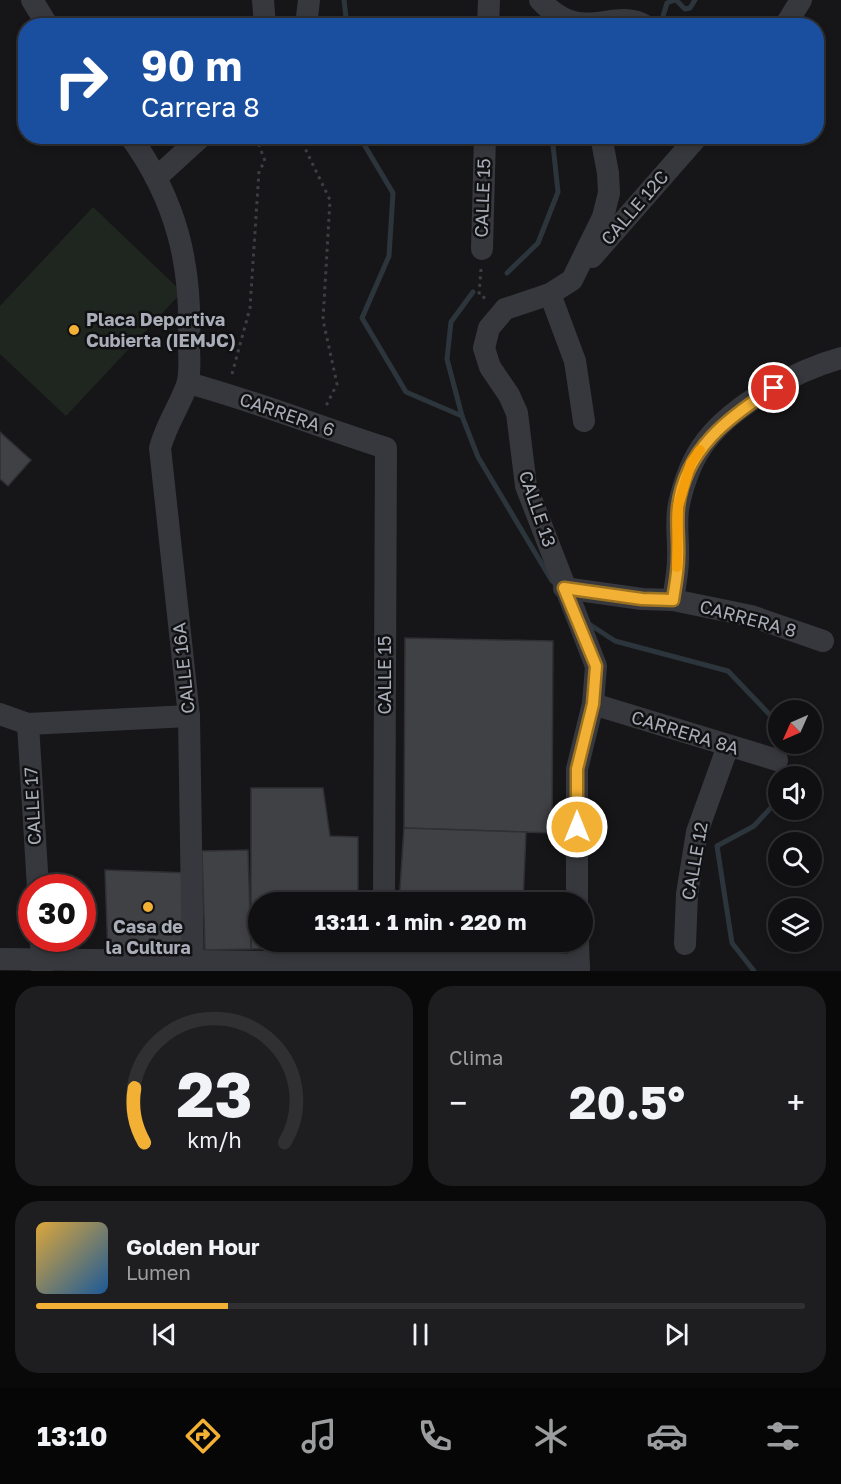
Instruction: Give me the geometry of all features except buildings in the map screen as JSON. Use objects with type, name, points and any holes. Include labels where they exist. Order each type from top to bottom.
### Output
[{"type":"street","points":[[32,0],[43,18]]},
{"type":"street","points":[[263,0],[264,18]]},
{"type":"street","points":[[307,18],[309,0]]},
{"type":"street","points":[[488,18],[489,0]]},
{"type":"street","points":[[540,0],[552,13],[562,18]]},
{"type":"street","points":[[790,18],[801,0]]},
{"type":"street","points":[[135,144],[156,178],[181,242],[189,280],[188,383]]},
{"type":"street","points":[[156,178],[193,144]]},
{"type":"street","name":"CALLE 15","points":[[482,249],[485,144]]},
{"type":"street","points":[[572,280],[603,217],[609,194],[608,172],[602,144]]},
{"type":"street","name":"CALLE 12C","points":[[572,280],[691,144]]},
{"type":"street","name":"CALLE 13","points":[[572,280],[550,294],[505,309],[489,328],[484,348],[490,367],[509,395],[517,414],[526,486],[596,666],[593,704],[577,769],[577,892]]},
{"type":"street","points":[[550,294],[575,361],[584,421]]},
{"type":"street","points":[[673,600],[678,560],[678,506],[691,463],[707,440],[737,413],[774,388],[816,365],[841,358]]},
{"type":"street","name":"CARRERA 6","points":[[188,383],[227,393],[316,426],[386,448]]},
{"type":"street","name":"CALLE 16A","points":[[188,383],[166,428],[160,448],[189,716],[194,965]]},
{"type":"street","name":"CALLE 15","points":[[384,892],[386,448]]},
{"type":"street","name":"CARRERA 8","points":[[564,588],[642,599],[673,600],[751,616],[823,641]]},
{"type":"street","name":"CARRERA 8A","points":[[593,704],[777,760]]},
{"type":"street","points":[[0,714],[28,724],[189,716]]},
{"type":"street","name":"CALLE 17","points":[[28,724],[37,874]]},
{"type":"street","name":"CALLE 12","points":[[685,944],[687,894],[697,832],[728,746]]},
{"type":"street","points":[[0,959],[42,966],[194,965],[384,959],[579,968],[578,952]]},
{"type":"path","points":[[227,393],[250,308],[259,171],[265,161],[259,144]]},
{"type":"path","points":[[303,144],[330,200],[323,320],[337,384],[316,426]]},
{"type":"path","name":"CALLE 15","points":[[479,295],[482,249]]},
{"type":"shaded area","name":"Placa Deportiva Cubierta (IEMJC)","points":[[93,207],[182,292],[66,416],[0,354],[0,306]]},
{"type":"waterway","points":[[344,0],[346,18]]},
{"type":"waterway","points":[[662,18],[667,3],[675,0]]},
{"type":"waterway","points":[[676,0],[685,9],[690,8],[695,0]]},
{"type":"waterway","points":[[364,144],[393,193],[389,256],[362,318],[406,392],[462,416],[478,457],[552,581]]},
{"type":"waterway","points":[[507,273],[538,243],[558,192],[553,144]]},
{"type":"waterway","points":[[462,416],[447,359],[451,322],[473,292]]},
{"type":"waterway","points":[[589,624],[615,641],[728,671],[768,713]]},
{"type":"waterway","points":[[754,971],[732,943],[717,846],[754,826],[768,811]]},
{"type":"slow traffic","points":[[677,567],[678,506],[691,463],[700,450]]},
{"type":"place","name":"Placa Deportiva Cubierta (IEMJC)","points":[[74,330]]},
{"type":"place","name":"Casa de la Cultura","points":[[148,907]]},
{"type":"route","points":[[577,827],[577,769],[593,704],[596,666],[564,588],[642,599],[673,600],[678,560],[678,506],[691,463],[707,440],[737,413],[774,388]]}]
